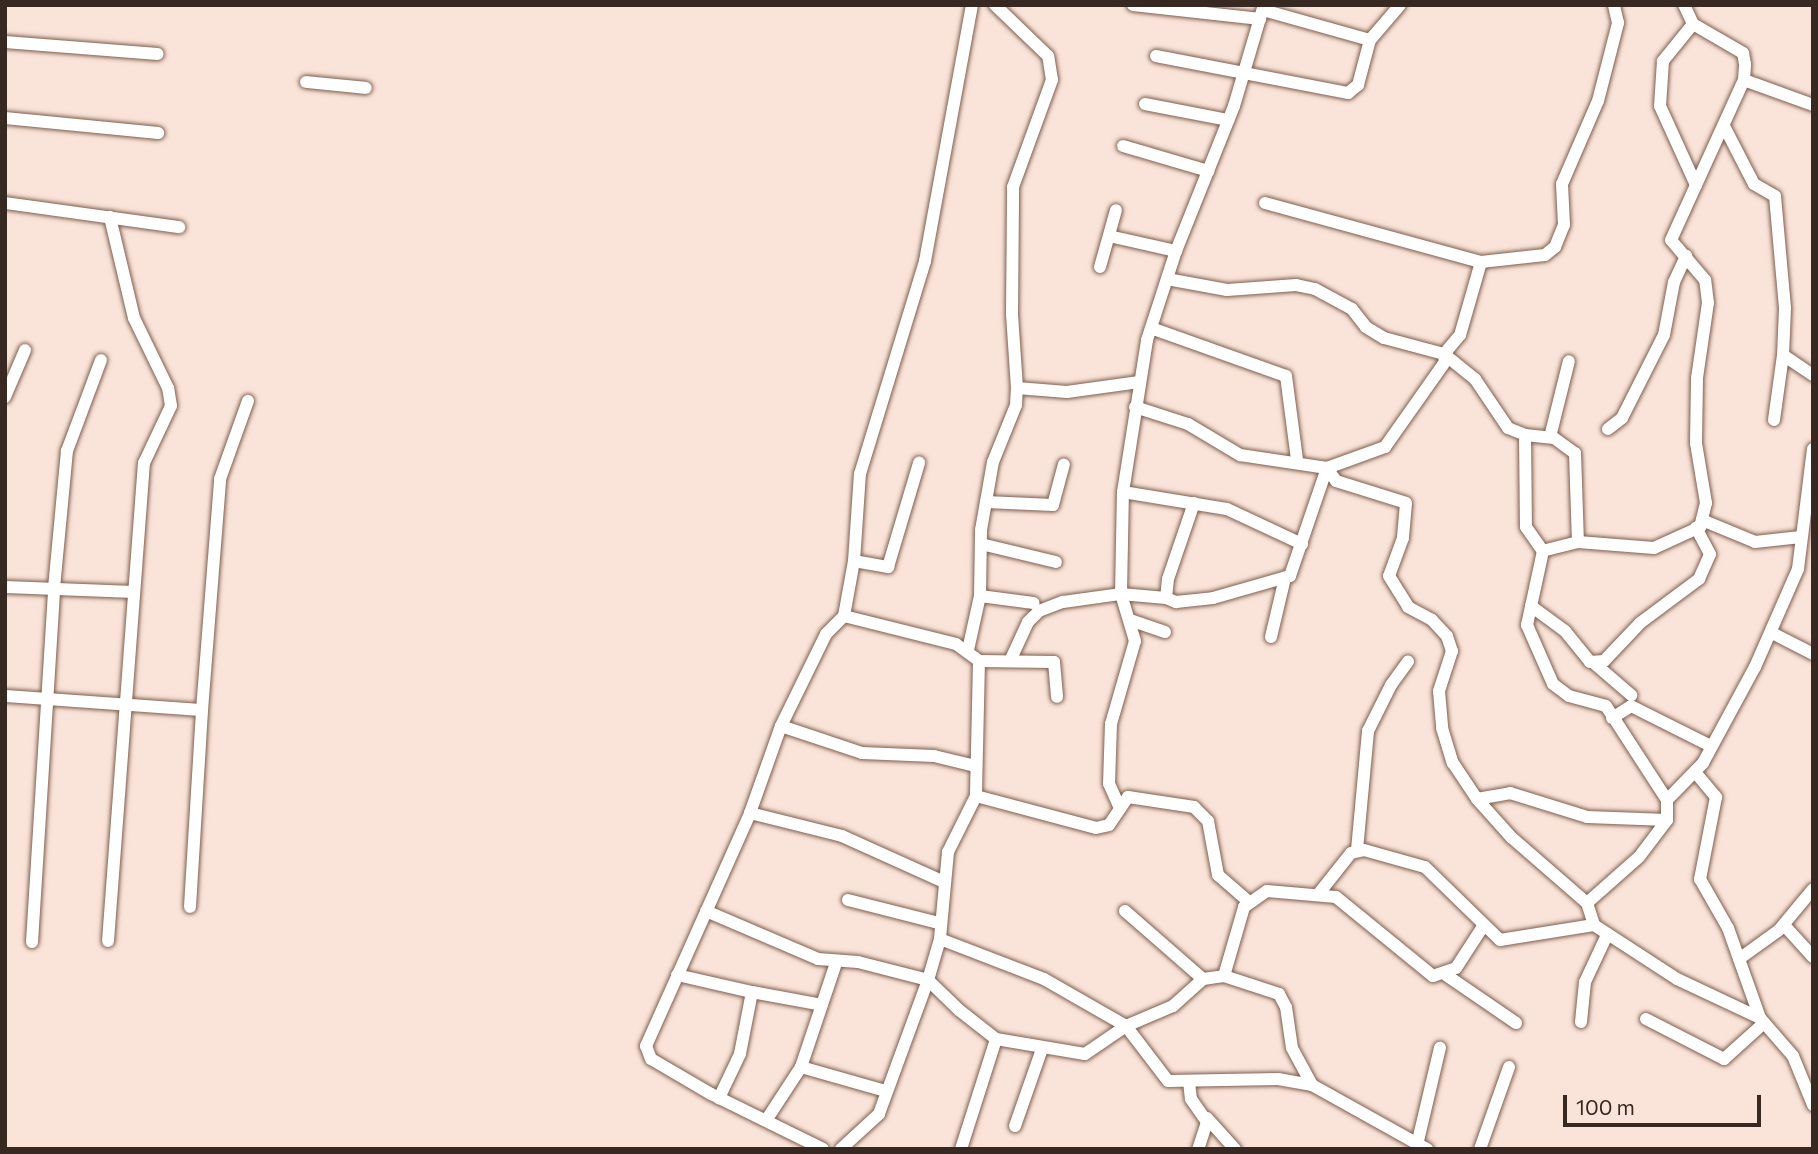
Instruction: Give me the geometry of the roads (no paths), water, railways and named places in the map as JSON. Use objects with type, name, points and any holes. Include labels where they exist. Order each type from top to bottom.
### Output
[{"type":"street","points":[[823,1149],[767,1119],[719,1098],[646,1054],[677,975],[750,813],[781,726],[826,634],[844,616],[853,561],[860,474],[925,261],[972,5]]},
{"type":"street","points":[[968,650],[980,596],[981,544],[993,461],[1016,405],[1012,314],[1013,187],[1052,80],[1048,56],[995,5]]},
{"type":"street","points":[[1134,5],[1262,11],[1370,40]]},
{"type":"street","points":[[1156,56],[1244,70],[1348,93],[1358,85],[1370,40],[1400,5]]},
{"type":"street","points":[[1265,203],[1481,262],[1545,255],[1555,247],[1564,225],[1562,184],[1598,101],[1618,23],[1615,5]]},
{"type":"street","points":[[1595,664],[1604,661],[1640,623],[1699,579],[1710,554],[1699,524],[1706,503],[1696,443],[1697,378],[1708,303],[1705,280],[1671,240],[1744,80],[1743,53],[1693,24],[1684,5]]},
{"type":"street","points":[[1119,806],[1109,784],[1111,724],[1134,650],[1130,620],[1121,593],[1123,492],[1139,382],[1151,328],[1176,251],[1228,120],[1262,11]]},
{"type":"street","points":[[1693,24],[1663,61],[1660,106],[1696,185]]},
{"type":"street","points":[[5,42],[158,54]]},
{"type":"street","points":[[1744,80],[1813,105]]},
{"type":"street","points":[[306,82],[366,88]]},
{"type":"street","points":[[1145,104],[1228,120]]},
{"type":"street","points":[[5,118],[158,133]]},
{"type":"street","points":[[1724,127],[1754,184],[1774,196],[1785,308],[1783,355],[1774,420]]},
{"type":"street","points":[[1123,146],[1208,171]]},
{"type":"street","points":[[5,203],[179,227]]},
{"type":"street","points":[[1100,267],[1116,210]]},
{"type":"street","points":[[108,941],[144,463],[170,406],[170,395],[134,318],[110,217]]},
{"type":"street","points":[[1109,236],[1176,251]]},
{"type":"street","points":[[1608,429],[1622,418],[1664,335],[1674,282],[1686,256]]},
{"type":"street","points":[[1135,407],[1188,424],[1240,455],[1297,460],[1327,468],[1385,447],[1439,376],[1444,354],[1460,335],[1481,262]]},
{"type":"street","points":[[1167,279],[1227,290],[1296,285],[1315,289],[1352,309],[1366,327],[1384,338],[1444,354],[1475,379],[1508,428],[1525,435],[1550,437],[1575,453],[1577,542]]},
{"type":"street","points":[[1151,328],[1286,376],[1297,460]]},
{"type":"street","points":[[5,397],[25,350]]},
{"type":"street","points":[[1783,355],[1813,375]]},
{"type":"street","points":[[32,942],[54,588],[67,451],[101,360]]},
{"type":"street","points":[[1550,437],[1569,361]]},
{"type":"street","points":[[1017,388],[1067,392],[1139,382]]},
{"type":"street","points":[[190,907],[219,479],[248,401]]},
{"type":"street","points":[[1525,435],[1526,527],[1543,551],[1527,625],[1553,684],[1569,696],[1606,706],[1667,800],[1667,820],[1639,857],[1587,903]]},
{"type":"street","points":[[1667,800],[1695,772],[1772,633],[1798,569],[1813,449]]},
{"type":"street","points":[[853,561],[888,567],[919,463]]},
{"type":"street","points":[[986,502],[1053,505],[1064,464]]},
{"type":"street","points":[[1010,661],[1028,622],[1039,611],[1063,602],[1121,593],[1166,598],[1176,602],[1213,598],[1285,578],[1292,572],[1327,468]]},
{"type":"street","points":[[1327,468],[1336,481],[1406,503],[1403,538],[1389,576],[1408,607],[1432,620],[1447,636],[1452,651],[1439,691],[1442,729],[1453,763],[1477,799],[1511,837],[1587,903],[1594,925],[1677,979],[1762,1021]]},
{"type":"street","points":[[1123,492],[1227,509],[1302,544]]},
{"type":"street","points":[[1166,598],[1168,579],[1194,503]]},
{"type":"street","points":[[1543,551],[1577,542],[1654,548],[1699,524],[1755,542],[1801,537]]},
{"type":"street","points":[[981,544],[1056,562]]},
{"type":"street","points":[[1271,637],[1285,578]]},
{"type":"street","points":[[5,587],[134,592]]},
{"type":"street","points":[[980,596],[1034,603]]},
{"type":"street","points":[[1531,606],[1565,631],[1595,664],[1630,695]]},
{"type":"street","points":[[844,616],[968,650],[979,661],[1054,662],[1057,697]]},
{"type":"street","points":[[1130,620],[1165,632]]},
{"type":"street","points":[[1772,633],[1813,654]]},
{"type":"street","points":[[841,1149],[879,1114],[928,980],[940,939],[939,923],[948,852],[976,796],[979,661]]},
{"type":"street","points":[[1320,892],[1357,850],[1368,731],[1391,685],[1408,662]]},
{"type":"street","points":[[5,696],[202,710]]},
{"type":"street","points":[[1612,718],[1631,706],[1711,746]]},
{"type":"street","points":[[781,726],[862,753],[934,756],[975,766]]},
{"type":"street","points":[[1695,772],[1716,797],[1700,879],[1724,919],[1762,1021],[1793,1056],[1813,1105]]},
{"type":"street","points":[[1477,799],[1510,793],[1587,817],[1667,820]]},
{"type":"street","points":[[976,796],[1096,828],[1108,825],[1119,806],[1137,795],[1194,807],[1206,814],[1217,876],[1248,901]]},
{"type":"street","points":[[750,813],[842,836],[944,882]]},
{"type":"street","points":[[1357,850],[1425,867],[1482,928],[1507,941],[1594,925]]},
{"type":"street","points":[[1224,976],[1248,901],[1276,889],[1320,892],[1344,902],[1423,971],[1446,975],[1516,1023]]},
{"type":"street","points":[[1739,959],[1784,925],[1813,889]]},
{"type":"street","points":[[848,900],[939,923]]},
{"type":"street","points":[[706,911],[836,963],[859,962],[928,980],[996,1039],[1042,1049],[1091,1053],[1126,1026],[1173,1006],[1203,979],[1224,976],[1279,995],[1286,1007],[1292,1048],[1312,1085]]},
{"type":"street","points":[[1125,911],[1203,979]]},
{"type":"street","points":[[1784,925],[1813,957]]},
{"type":"street","points":[[1446,975],[1460,964],[1482,928]]},
{"type":"street","points":[[1581,1022],[1585,982],[1607,935]]},
{"type":"street","points":[[940,939],[1044,979],[1126,1026],[1168,1081],[1278,1079],[1312,1085],[1422,1147],[1440,1048]]},
{"type":"street","points":[[767,1119],[801,1068],[836,963]]},
{"type":"street","points":[[677,975],[822,1005]]},
{"type":"street","points":[[719,1098],[740,1054],[752,992]]},
{"type":"street","points":[[1646,1020],[1724,1059],[1762,1021]]},
{"type":"street","points":[[961,1149],[996,1039]]},
{"type":"street","points":[[1015,1126],[1042,1049]]},
{"type":"street","points":[[1480,1149],[1509,1067]]},
{"type":"street","points":[[801,1068],[886,1091]]},
{"type":"street","points":[[1189,1081],[1191,1099],[1235,1149]]},
{"type":"street","points":[[1198,1149],[1207,1118]]}]
